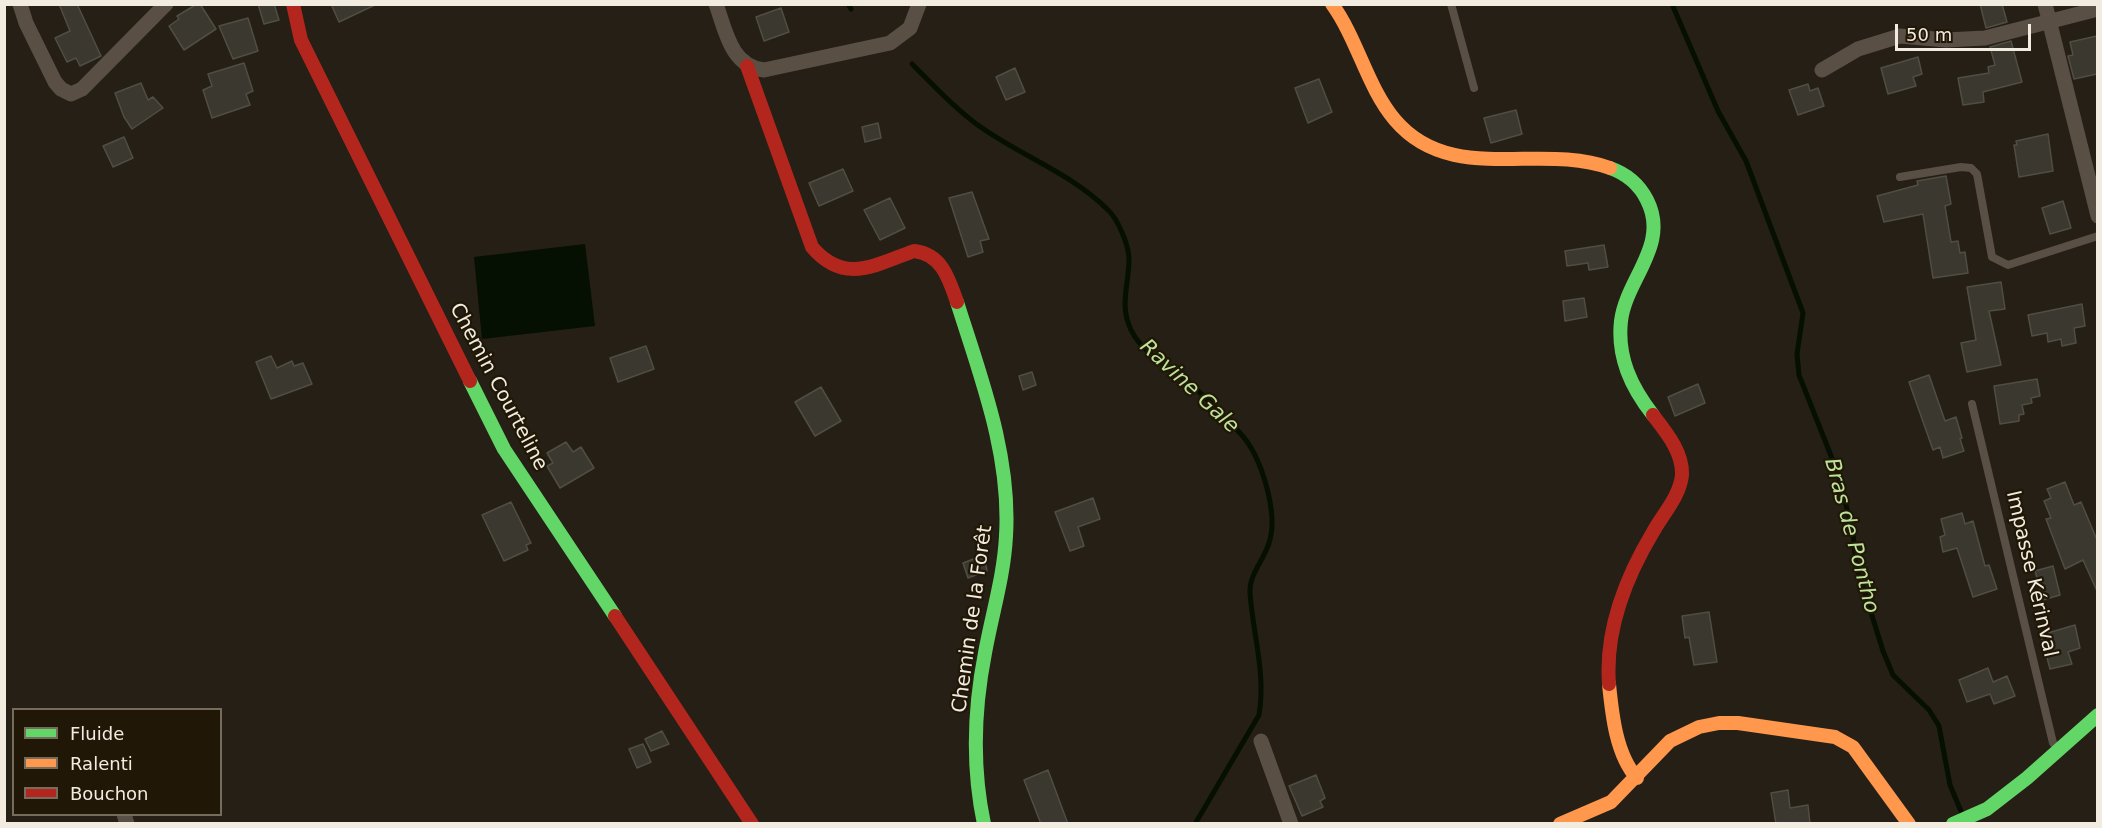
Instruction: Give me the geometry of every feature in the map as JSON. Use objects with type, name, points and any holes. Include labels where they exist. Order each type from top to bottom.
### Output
[{"type":"street","points":[[20,4],[26,22],[55,82],[61,89],[71,94],[82,89],[166,4]]},
{"type":"street","name":"Chemin Courteline","points":[[293,4],[301,40],[504,449],[752,824]]},
{"type":"street","points":[[716,4],[734,53],[747,66],[764,70],[776,70],[890,43],[910,28],[919,4]]},
{"type":"street","points":[[1332,4],[1347,26],[1384,106],[1401,126],[1420,142],[1470,159],[1586,160],[1630,179],[1644,192],[1652,211],[1654,232],[1648,259],[1628,295],[1623,314],[1622,350],[1626,370],[1635,390],[1676,450],[1683,475],[1678,488],[1639,554],[1621,595],[1610,639],[1608,675],[1612,712],[1629,771],[1637,778]]},
{"type":"street","points":[[2044,4],[2097,216]]},
{"type":"street","points":[[1822,70],[1858,49],[1900,36],[1964,40],[1984,38],[2097,9]]},
{"type":"street","name":"Chemin de la Forêt","points":[[747,66],[812,248],[820,259],[843,271],[855,270],[914,251],[923,252],[942,264],[996,426],[1007,498],[1006,537],[1001,577],[984,655],[978,717],[976,779],[984,824]]},
{"type":"street","points":[[1953,824],[1987,809],[2027,778],[2097,715]]},
{"type":"street","points":[[1560,824],[1611,802],[1637,778],[1670,741],[1699,727],[1719,723],[1815,732],[1835,737],[1853,747],[1909,824]]},
{"type":"street","points":[[1261,741],[1291,824]]},
{"type":"lane","points":[[1451,4],[1474,88]]},
{"type":"lane","points":[[1900,177],[1961,167],[1971,168],[1977,174],[1992,257],[2008,266],[2097,236]]},
{"type":"lane","name":"Impasse Kérinval","points":[[1972,404],[2053,743],[2059,749]]},
{"type":"shaded area","points":[[585,244],[595,326],[482,339],[474,257]]},
{"type":"building","points":[[59,4],[77,4],[101,56],[80,66],[76,58],[67,62],[55,38],[70,31]]},
{"type":"building","points":[[200,4],[216,29],[184,50],[169,26],[179,19],[177,16]]},
{"type":"building","points":[[258,4],[274,4],[279,20],[264,24]]},
{"type":"building","points":[[331,4],[377,4],[339,22]]},
{"type":"building","points":[[1980,4],[2002,4],[2007,22],[1986,28]]},
{"type":"building","points":[[781,8],[789,32],[764,41],[756,17]]},
{"type":"building","points":[[248,18],[258,51],[233,59],[219,26]]},
{"type":"building","points":[[2097,36],[2097,74],[2074,79],[2068,56],[2073,55],[2070,42]]},
{"type":"building","points":[[2011,41],[2022,82],[1983,92],[1984,102],[1963,105],[1958,78],[1989,73],[1988,67],[1995,65],[1990,47]]},
{"type":"building","points":[[1918,57],[1922,74],[1913,77],[1916,86],[1888,94],[1881,68]]},
{"type":"building","points":[[244,63],[253,91],[246,94],[250,105],[212,118],[203,90],[212,86],[208,74]]},
{"type":"building","points":[[1015,68],[1025,92],[1006,100],[996,77]]},
{"type":"building","points":[[1319,79],[1332,112],[1308,123],[1295,88]]},
{"type":"building","points":[[141,83],[148,100],[153,97],[163,108],[132,129],[124,117],[115,93]]},
{"type":"building","points":[[1808,84],[1810,91],[1818,88],[1824,106],[1798,115],[1789,90]]},
{"type":"building","points":[[1516,110],[1522,134],[1491,143],[1484,118]]},
{"type":"building","points":[[878,123],[881,138],[865,142],[862,127]]},
{"type":"building","points":[[2048,134],[2053,171],[2019,177],[2014,145],[2017,145],[2016,141]]},
{"type":"building","points":[[124,137],[133,158],[113,167],[103,146]]},
{"type":"building","points":[[843,169],[853,191],[819,206],[809,183]]},
{"type":"building","points":[[1946,176],[1951,204],[1945,206],[1951,242],[1958,241],[1960,253],[1965,252],[1968,273],[1933,278],[1923,214],[1884,222],[1877,196],[1918,185],[1917,181]]},
{"type":"building","points":[[972,192],[989,239],[980,241],[983,252],[968,257],[949,198]]},
{"type":"building","points":[[890,198],[905,228],[880,240],[864,210]]},
{"type":"building","points":[[2063,201],[2071,228],[2050,234],[2042,208]]},
{"type":"building","points":[[1604,245],[1608,267],[1589,270],[1588,263],[1567,266],[1565,251]]},
{"type":"building","points":[[2001,282],[2005,309],[1989,311],[2001,365],[1967,372],[1961,343],[1976,340],[1967,287]]},
{"type":"building","points":[[1584,298],[1587,317],[1565,321],[1563,301]]},
{"type":"building","points":[[2082,304],[2085,326],[2074,328],[2076,343],[2062,346],[2061,339],[2048,342],[2047,333],[2032,336],[2028,315]]},
{"type":"building","points":[[646,346],[654,369],[618,382],[610,358]]},
{"type":"building","points":[[271,356],[277,368],[292,361],[294,366],[303,363],[312,384],[271,399],[256,362]]},
{"type":"building","points":[[1032,372],[1036,385],[1023,390],[1019,376]]},
{"type":"building","points":[[1929,375],[1945,421],[1956,417],[1962,438],[1960,439],[1964,451],[1943,458],[1940,447],[1933,450],[1909,382]]},
{"type":"building","points":[[2037,379],[2040,396],[2031,398],[2032,403],[2022,405],[2024,414],[2019,415],[2019,421],[2000,424],[1994,386]]},
{"type":"building","points":[[1698,384],[1705,403],[1675,416],[1668,397]]},
{"type":"building","points":[[821,387],[841,421],[815,436],[795,402]]},
{"type":"building","points":[[566,442],[573,452],[581,447],[594,468],[560,488],[547,466],[553,463],[547,453]]},
{"type":"building","points":[[2065,482],[2074,505],[2081,502],[2097,540],[2097,591],[2083,560],[2065,569],[2046,519],[2051,518],[2044,501],[2051,498],[2047,489]]},
{"type":"building","points":[[1093,498],[1100,519],[1078,527],[1084,546],[1070,551],[1055,512]]},
{"type":"building","points":[[511,502],[531,543],[526,545],[528,550],[504,561],[482,515]]},
{"type":"building","points":[[1962,513],[1965,524],[1973,521],[1985,566],[1989,565],[1997,589],[1973,597],[1957,548],[1943,552],[1940,537],[1945,535],[1941,519]]},
{"type":"building","points":[[984,555],[987,571],[968,578],[963,563]]},
{"type":"building","points":[[2053,566],[2060,595],[2043,600],[2035,571]]},
{"type":"building","points":[[1709,612],[1717,662],[1694,665],[1689,637],[1685,638],[1682,616]]},
{"type":"building","points":[[2075,625],[2080,648],[2068,652],[2072,664],[2050,669],[2041,635]]},
{"type":"building","points":[[1988,668],[1993,682],[2007,676],[2015,696],[1994,704],[1990,694],[1967,702],[1959,680]]},
{"type":"building","points":[[662,731],[669,744],[651,751],[645,739]]},
{"type":"building","points":[[643,744],[651,762],[637,768],[629,749]]},
{"type":"building","points":[[1048,770],[1068,824],[1041,824],[1024,780]]},
{"type":"building","points":[[1316,775],[1325,798],[1320,801],[1323,807],[1302,816],[1289,786]]},
{"type":"building","points":[[1788,790],[1790,808],[1808,805],[1810,824],[1776,824],[1771,793]]},
{"type":"waterway","name":"Ravine Gale","points":[[848,4],[851,9]]},
{"type":"waterway","name":"Bras de Pontho","points":[[1672,4],[1718,111],[1746,161],[1803,313],[1797,354],[1799,375],[1839,476],[1853,534],[1856,564],[1883,651],[1893,675],[1929,710],[1939,726],[1950,785],[1963,816]]},
{"type":"waterway","name":"Ravine Gale","points":[[912,64],[975,123],[1061,174],[1112,214],[1129,254],[1125,303],[1127,321],[1131,330],[1149,353],[1195,388],[1240,433],[1255,455],[1261,470],[1272,516],[1269,543],[1250,586],[1260,669],[1259,715],[1195,824]]},
{"type":"traffic: fast","points":[[1610,168],[1622,173],[1636,184],[1644,194],[1653,216],[1650,247],[1624,306],[1620,334],[1627,371],[1638,394],[1653,415]]},
{"type":"traffic: fast","points":[[957,302],[984,388],[999,446],[1006,506],[1003,566],[981,674],[977,717],[976,760],[984,824]]},
{"type":"traffic: fast","points":[[470,381],[504,449],[615,616]]},
{"type":"traffic: fast","points":[[1953,824],[1987,809],[2027,778],[2098,715]]},
{"type":"traffic: slow","points":[[1332,4],[1349,33],[1385,107],[1395,120],[1417,140],[1442,152],[1469,157],[1583,161],[1610,168]]},
{"type":"traffic: slow","points":[[1609,684],[1620,746],[1624,758],[1637,778]]},
{"type":"traffic: slow","points":[[1560,824],[1611,802],[1670,741],[1699,727],[1719,723],[1738,723],[1835,737],[1853,747],[1909,824]]},
{"type":"traffic: jam","points":[[293,4],[301,40],[470,381]]},
{"type":"traffic: jam","points":[[747,66],[812,247],[824,259],[836,266],[848,269],[873,266],[914,251],[924,253],[938,262],[943,269],[957,302]]},
{"type":"traffic: jam","points":[[1609,684],[1610,644],[1619,605],[1643,549],[1675,498],[1681,483],[1682,467],[1677,450],[1653,415]]},
{"type":"traffic: jam","points":[[615,616],[752,824]]}]
